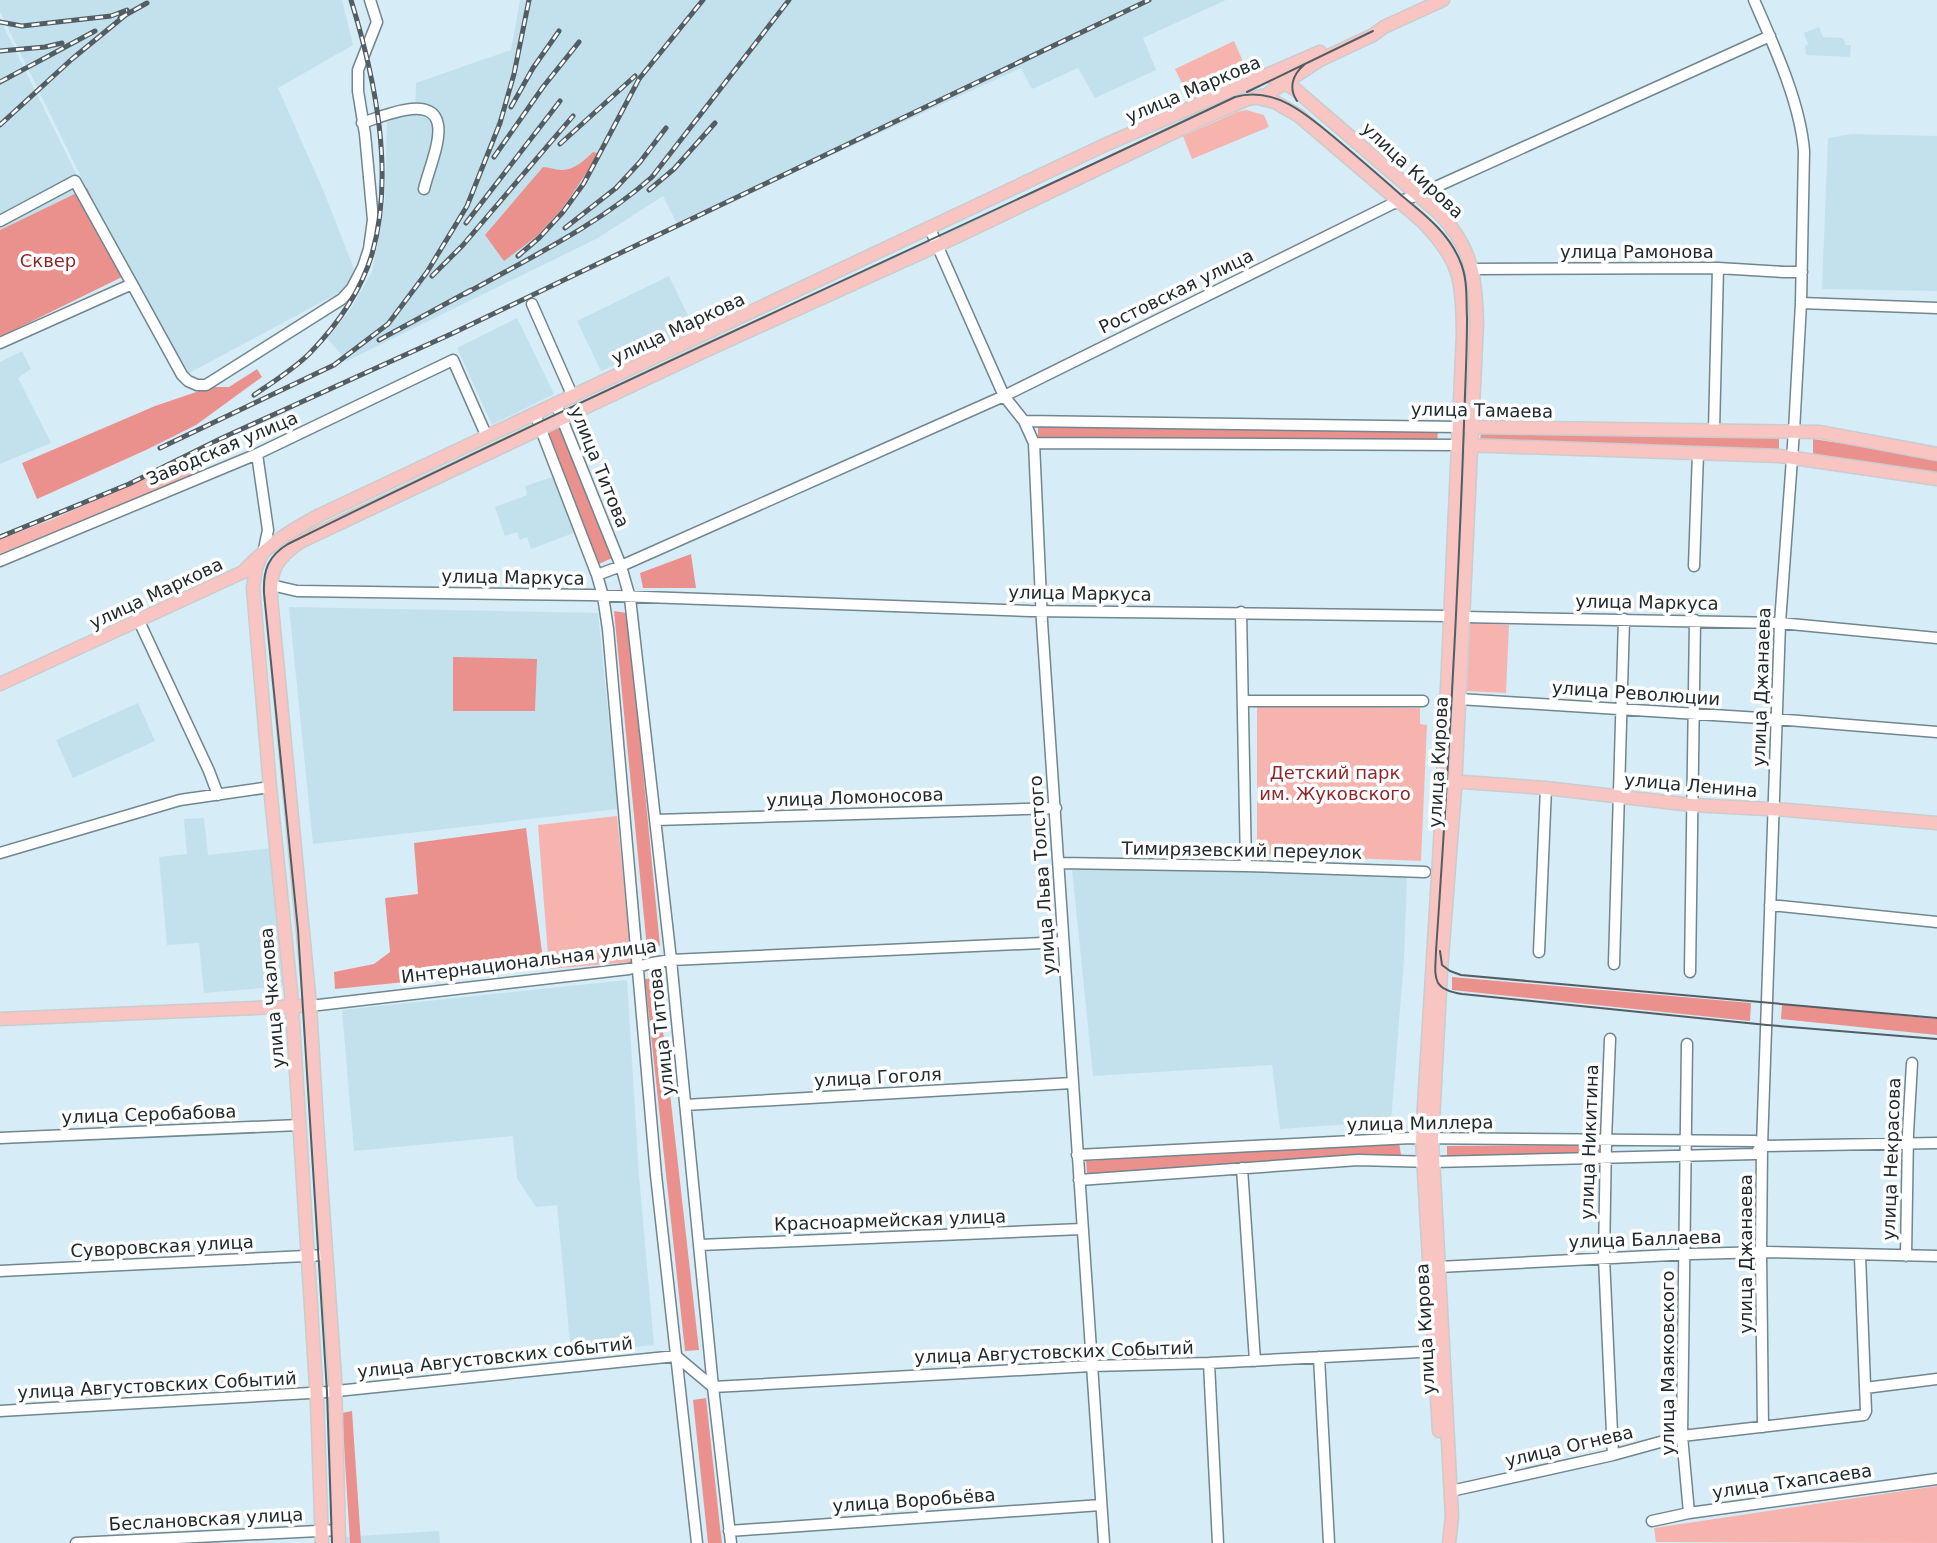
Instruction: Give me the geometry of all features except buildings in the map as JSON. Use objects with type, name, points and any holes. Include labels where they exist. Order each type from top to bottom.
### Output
[{"type":"main road","name":"улица Маркова","points":[[271,585],[280,557],[300,542],[707,350],[937,246],[1206,117],[1266,94],[1312,65],[1443,0]]},
{"type":"main road","name":"улица Маркова","points":[[0,684],[243,572],[264,550],[285,534],[320,515],[1096,149],[1371,28],[1384,27]]},
{"type":"main road","points":[[1308,100],[1302,84],[1303,76],[1312,65]]},
{"type":"main road","name":"улица Кирова","points":[[1267,76],[1284,82],[1308,100],[1418,195],[1453,228],[1473,269],[1477,322],[1466,427],[1458,445],[1459,699],[1449,781]]},
{"type":"main road","name":"улица Кирова","points":[[1256,98],[1275,102],[1299,116],[1437,236],[1457,270],[1461,288],[1466,427],[1472,446],[1457,616],[1441,971],[1427,1139],[1449,1543]]},
{"type":"main road","name":"улица Тамаева","points":[[1466,427],[1820,432],[1937,454]]},
{"type":"main road","name":"улица Тамаева","points":[[1458,445],[1791,457],[1937,480]]},
{"type":"main road","name":"улица Чкалова","points":[[264,550],[253,583],[292,1006],[317,1392],[321,1537]]},
{"type":"main road","name":"улица Маркуса","points":[[223,581],[271,585]]},
{"type":"main road","name":"улица Чкалова","points":[[271,585],[310,1006],[336,1391],[339,1536]]},
{"type":"main road","name":"улица Ленина","points":[[1449,781],[1546,788],[1692,805],[1937,822]]},
{"type":"main road","name":"Интернациональная улица","points":[[0,1020],[310,1006]]},
{"type":"main road","name":"улица Кирова","points":[[1428,1162],[1440,1267],[1438,1351],[1451,1491],[1449,1543]]},
{"type":"street","points":[[0,221],[75,181],[182,375],[197,385],[206,385],[342,299],[352,288],[363,267],[369,250],[373,220],[358,70],[377,22],[370,0]]},
{"type":"street","name":"улица Джанаева","points":[[1754,0],[1796,106],[1804,151],[1801,303],[1780,624],[1762,1146],[1763,1427]]},
{"type":"street","name":"Ростовская улица","points":[[597,575],[1003,396],[1399,201],[1418,195],[1770,36]]},
{"type":"street","points":[[362,123],[416,108],[429,110],[438,125],[437,140],[424,189]]},
{"type":"street","name":"улица Льва Толстого","points":[[930,229],[1003,396],[1024,421],[1034,443],[1041,611],[1104,1543]]},
{"type":"street","points":[[1714,430],[1718,268]]},
{"type":"street","name":"улица Рамонова","points":[[1473,269],[1718,268],[1802,272]]},
{"type":"street","points":[[0,343],[132,284]]},
{"type":"street","points":[[1801,303],[1937,308]]},
{"type":"street","name":"улица Титова","points":[[533,304],[573,397]]},
{"type":"street","name":"Заводская улица","points":[[0,561],[257,454],[453,360],[487,437]]},
{"type":"street","name":"улица Титова","points":[[556,404],[621,566],[630,598],[671,960],[731,1543]]},
{"type":"street","name":"улица Титова","points":[[536,414],[597,575],[608,629],[656,1175],[697,1543]]},
{"type":"street","name":"улица Тамаева","points":[[1024,421],[1466,427]]},
{"type":"street","name":"улица Тамаева","points":[[1034,443],[1458,445]]},
{"type":"street","points":[[1694,566],[1698,453]]},
{"type":"street","name":"улица Чкалова","points":[[257,454],[268,530],[264,550]]},
{"type":"street","name":"улица Маркуса","points":[[271,585],[297,591],[603,596],[1041,611],[1695,620],[1780,624],[1937,638]]},
{"type":"street","points":[[1241,612],[1246,866]]},
{"type":"street","points":[[138,619],[218,794]]},
{"type":"street","points":[[1614,964],[1624,619]]},
{"type":"street","points":[[1690,972],[1695,620]]},
{"type":"street","name":"улица Революции","points":[[1459,699],[1937,732]]},
{"type":"street","points":[[1243,701],[1423,701]]},
{"type":"street","points":[[0,853],[180,800],[270,787]]},
{"type":"street","points":[[1539,952],[1546,788]]},
{"type":"street","name":"улица Ломоносова","points":[[655,820],[1056,808]]},
{"type":"street","name":"Тимирязевский переулок","points":[[1059,863],[1425,872]]},
{"type":"street","points":[[1770,905],[1937,922]]},
{"type":"street","name":"Интернациональная улица","points":[[310,1006],[629,969],[671,960],[1063,942]]},
{"type":"street","name":"улица Никитина","points":[[1610,1039],[1604,1258],[1613,1455]]},
{"type":"street","name":"улица Маяковского","points":[[1687,1044],[1682,1436],[1689,1513]]},
{"type":"street","name":"улица Некрасова","points":[[1906,1256],[1912,1063]]},
{"type":"street","name":"улица Гоголя","points":[[685,1105],[1072,1083]]},
{"type":"street","name":"улица Серобабова","points":[[0,1138],[299,1125]]},
{"type":"street","name":"улица Миллера","points":[[1077,1155],[1427,1139],[1755,1141],[1762,1146],[1937,1143]]},
{"type":"street","name":"улица Миллера","points":[[1079,1180],[1358,1160],[1428,1162],[1755,1154],[1762,1146]]},
{"type":"street","points":[[1242,1168],[1255,1361]]},
{"type":"street","name":"Красноармейская улица","points":[[700,1245],[1082,1230]]},
{"type":"street","name":"улица Баллаева","points":[[1440,1267],[1761,1252],[1937,1256]]},
{"type":"street","name":"Суворовская улица","points":[[0,1271],[327,1255]]},
{"type":"street","points":[[1860,1256],[1865,1388],[1937,1379]]},
{"type":"street","name":"улица Августовских Событий","points":[[713,1387],[1091,1366],[1438,1351]]},
{"type":"street","points":[[676,1356],[713,1387]]},
{"type":"street","name":"улица Августовских событий","points":[[317,1392],[676,1356]]},
{"type":"street","points":[[1319,1357],[1329,1543]]},
{"type":"street","points":[[1209,1363],[1218,1543]]},
{"type":"street","name":"улица Огнева","points":[[1451,1491],[1613,1455],[1682,1436],[1861,1417],[1866,1411],[1865,1388]]},
{"type":"street","name":"улица Августовских Событий","points":[[0,1411],[317,1392]]},
{"type":"street","name":"улица Тхапсаева","points":[[1652,1521],[1689,1513],[1937,1479]]},
{"type":"street","name":"улица Воробьёва","points":[[729,1531],[1101,1505]]},
{"type":"street","name":"Беслановская улица","points":[[76,1543],[339,1536]]},
{"type":"shaded area","points":[[0,0],[342,0],[353,45],[278,88],[324,192],[356,274],[344,290],[180,378],[0,12]]},
{"type":"shaded area","points":[[520,0],[1226,0],[1143,38],[1156,70],[1095,98],[1078,68],[1032,89],[1021,68],[678,226],[663,196],[598,238],[347,361],[327,338],[350,310],[372,272],[385,199],[387,119],[415,114],[416,83],[511,50]]},
{"type":"shaded area","points":[[0,19],[84,190],[0,230]]},
{"type":"shaded area","points":[[1819,27],[1823,37],[1843,38],[1846,45],[1851,45],[1850,57],[1806,55],[1805,46],[1808,44],[1804,33]]},
{"type":"shaded area","points":[[1852,134],[1937,136],[1937,291],[1822,289],[1828,138]]},
{"type":"shaded area","points":[[669,276],[695,330],[601,371],[577,321]]},
{"type":"shaded area","points":[[517,318],[554,394],[492,425],[457,348]]},
{"type":"shaded area","points":[[22,351],[31,369],[18,378],[51,443],[0,464],[0,362]]},
{"type":"shaded area","points":[[556,476],[576,532],[531,549],[527,537],[520,540],[517,532],[505,536],[495,507],[527,495],[525,486]]},
{"type":"shaded area","points":[[289,607],[598,613],[618,809],[313,844]]},
{"type":"shaded area","points":[[138,703],[155,741],[73,778],[56,740]]},
{"type":"shaded area","points":[[204,818],[208,855],[272,848],[284,986],[204,993],[199,943],[167,945],[159,857],[187,854],[184,819]]},
{"type":"shaded area","points":[[1072,869],[1407,875],[1404,960],[1391,1121],[1280,1129],[1272,1065],[1093,1076]]},
{"type":"shaded area","points":[[627,980],[639,1176],[654,1345],[571,1353],[557,1205],[536,1207],[517,1178],[513,1136],[354,1151],[342,1010]]},
{"type":"shaded area","points":[[439,1531],[440,1543],[343,1543],[343,1537]]},
{"type":"green space","points":[[1234,41],[1249,75],[1191,102],[1175,69]]},
{"type":"green space","points":[[1246,110],[1264,115],[1269,127],[1192,159],[1183,136]]},
{"type":"green space","points":[[593,152],[598,156],[562,209],[537,236],[504,261],[485,235],[543,167],[570,169]]},
{"type":"green space","name":"Сквер","points":[[87,188],[128,274],[0,337],[0,230]]},
{"type":"green space","points":[[257,369],[262,377],[196,425],[37,499],[22,463],[155,406],[211,387],[229,387]]},
{"type":"green space","points":[[561,424],[612,558],[599,564],[548,430]]},
{"type":"green space","points":[[1038,426],[1438,431],[1437,443],[1038,437]]},
{"type":"green space","points":[[1481,431],[1779,436],[1779,449],[1480,443]]},
{"type":"green space","points":[[1813,439],[1937,458],[1937,475],[1813,455]]},
{"type":"green space","points":[[193,457],[199,473],[0,554],[0,539],[51,520]]},
{"type":"green space","points":[[691,554],[696,588],[643,588],[640,573]]},
{"type":"green space","points":[[614,611],[627,613],[629,627],[660,946],[647,948]]},
{"type":"green space","points":[[1470,623],[1509,625],[1506,693],[1467,691]]},
{"type":"green space","points":[[453,657],[537,659],[535,711],[453,711]]},
{"type":"green space","name":"Детский парк им. Жуковского","points":[[1257,705],[1420,708],[1420,724],[1427,725],[1421,861],[1257,854]]},
{"type":"green space","points":[[617,816],[632,962],[549,969],[538,825]]},
{"type":"green space","points":[[526,828],[544,968],[335,989],[334,972],[374,964],[390,952],[385,898],[418,894],[414,843]]},
{"type":"green space","points":[[1452,977],[1751,1003],[1750,1021],[1452,990]]},
{"type":"green space","points":[[657,978],[699,1350],[685,1351],[645,979]]},
{"type":"green space","points":[[1782,1004],[1937,1019],[1937,1035],[1781,1019]]},
{"type":"green space","points":[[1399,1142],[1401,1155],[1087,1174],[1086,1161]]},
{"type":"green space","points":[[1599,1145],[1600,1152],[1447,1158],[1447,1146]]},
{"type":"green space","points":[[706,1398],[722,1543],[708,1543],[693,1400]]},
{"type":"green space","points":[[352,1411],[361,1543],[350,1543],[342,1413]]},
{"type":"green space","points":[[1937,1486],[1937,1543],[1656,1542],[1654,1528]]},
{"type":"tram line","points":[[1247,92],[1373,31]]},
{"type":"tram line","points":[[1297,101],[1293,82],[1304,65]]},
{"type":"tram line","points":[[332,1543],[327,1392],[298,930],[264,593],[266,571],[271,559],[288,544],[406,486],[1235,97],[1265,96],[1279,100],[1318,124],[1435,225],[1455,251],[1464,275],[1467,331],[1462,490],[1435,968],[1437,981],[1445,989],[1462,994],[1937,1039]]},
{"type":"tram line","points":[[1440,951],[1442,965],[1461,975],[1937,1018]]},
{"type":"railway","points":[[254,395],[297,364],[330,331],[355,294],[372,254],[379,223],[382,159],[368,61],[351,0]]},
{"type":"railway","points":[[160,448],[334,365],[388,324],[427,272],[467,206],[500,123],[514,74],[529,0]]},
{"type":"railway","points":[[518,256],[563,212],[584,183],[639,79],[703,0]]},
{"type":"railway","points":[[465,294],[586,226],[652,177],[789,0]]},
{"type":"railway","points":[[0,537],[129,484],[222,438],[451,334],[1149,0]]},
{"type":"railway","points":[[120,18],[147,3]]},
{"type":"railway","points":[[0,22],[22,26],[111,16],[127,10]]},
{"type":"railway","points":[[0,125],[72,59],[128,13]]},
{"type":"railway","points":[[0,82],[95,31]]},
{"type":"railway","points":[[511,107],[533,68],[559,31]]},
{"type":"railway","points":[[494,157],[543,87],[579,42]]},
{"type":"railway","points":[[0,51],[62,43]]},
{"type":"railway","points":[[560,144],[635,76]]},
{"type":"railway","points":[[466,223],[560,101]]},
{"type":"railway","points":[[432,276],[463,245],[573,116]]},
{"type":"railway","points":[[649,190],[674,169],[715,123]]},
{"type":"railway","points":[[565,228],[616,188],[666,128]]},
{"type":"railway","points":[[379,340],[471,290]]}]
